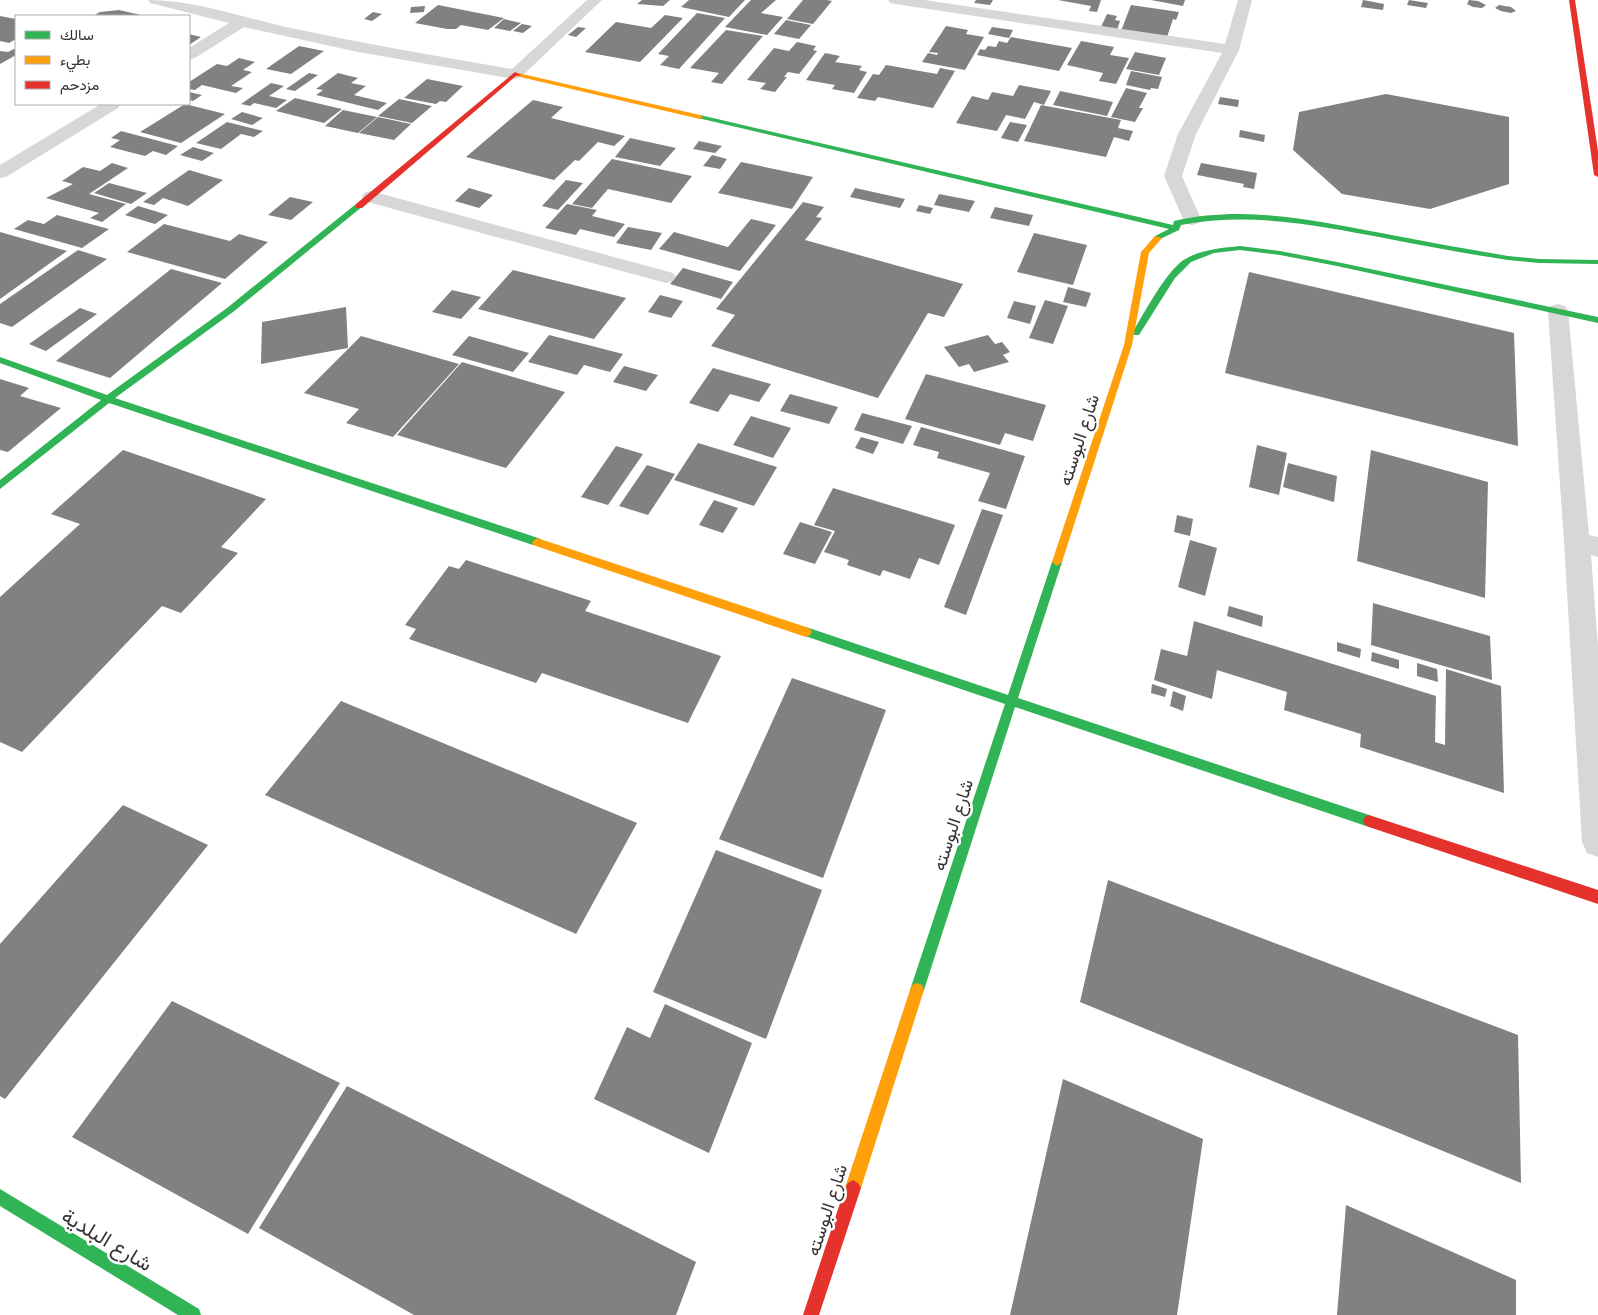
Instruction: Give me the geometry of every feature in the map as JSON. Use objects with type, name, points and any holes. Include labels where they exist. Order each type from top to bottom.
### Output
[{"type":"main road","points":[[1572,0],[1598,175]]},
{"type":"main road","points":[[0,485],[108,399],[230,310],[371,198],[515,74],[1176,228]]},
{"type":"main road","points":[[1128,345],[1145,252],[1155,240],[1176,228],[1177,223],[1192,219],[1231,214],[1266,215],[1300,219],[1481,255],[1539,261],[1598,262]]},
{"type":"main road","points":[[1128,345],[1172,276],[1188,260],[1213,251],[1240,248],[1280,253],[1337,264],[1598,320]]},
{"type":"main road","name":"شارع البوسته","points":[[811,1315],[1128,345]]},
{"type":"main road","points":[[0,360],[108,399],[1598,897]]},
{"type":"main road","name":"شارع البلدية","points":[[0,1196],[193,1315]]},
{"type":"street","points":[[154,0],[242,22],[358,47],[515,74],[595,0]]},
{"type":"street","points":[[895,0],[1231,50]]},
{"type":"street","points":[[1192,219],[1173,176],[1186,134],[1231,50],[1245,0]]},
{"type":"street","points":[[190,54],[242,22]]},
{"type":"street","points":[[0,173],[110,105]]},
{"type":"street","points":[[0,152],[27,158]]},
{"type":"street","points":[[371,198],[666,277]]},
{"type":"street","points":[[1558,311],[1588,545],[1598,842]]},
{"type":"building","points":[[642,0],[670,0],[663,6],[637,4]]},
{"type":"building","points":[[689,0],[745,0],[729,17],[681,7]]},
{"type":"building","points":[[751,0],[776,0],[761,13],[783,17],[767,35],[725,27]]},
{"type":"building","points":[[803,0],[832,1],[813,24],[787,19]]},
{"type":"building","points":[[976,0],[993,0],[990,5],[974,3]]},
{"type":"building","points":[[1058,0],[1101,0],[1097,12],[1089,11],[1091,6]]},
{"type":"building","points":[[1151,0],[1185,0],[1183,6]]},
{"type":"building","points":[[1363,0],[1384,4],[1383,10],[1361,7]]},
{"type":"building","points":[[1409,0],[1428,3],[1426,8],[1407,5]]},
{"type":"building","points":[[1469,0],[1478,1],[1486,5],[1482,8],[1473,7],[1467,4]]},
{"type":"building","points":[[438,5],[504,18],[488,30],[461,25],[456,29],[447,29],[415,23]]},
{"type":"building","points":[[1131,5],[1179,12],[1176,20],[1173,19],[1167,37],[1121,31]]},
{"type":"building","points":[[1499,5],[1511,7],[1516,11],[1511,13],[1495,8]]},
{"type":"building","points":[[425,6],[424,12],[410,13],[411,7]]},
{"type":"building","points":[[119,10],[141,15],[95,15],[100,12]]},
{"type":"building","points":[[373,12],[382,14],[372,21],[364,19]]},
{"type":"building","points":[[697,13],[725,18],[679,69],[660,65],[669,56],[658,54]]},
{"type":"building","points":[[1107,14],[1117,16],[1115,20],[1120,21],[1117,30],[1101,27]]},
{"type":"building","points":[[665,15],[683,18],[640,62],[585,52],[616,22],[651,28]]},
{"type":"building","points":[[0,16],[15,19],[15,40],[9,43],[0,41]]},
{"type":"building","points":[[504,19],[521,23],[510,31],[494,28]]},
{"type":"building","points":[[786,20],[811,25],[799,39],[774,34]]},
{"type":"building","points":[[522,24],[532,26],[523,33],[513,31]]},
{"type":"building","points":[[946,26],[968,30],[966,34],[984,37],[965,70],[922,62],[928,53],[937,55],[938,53],[929,52]]},
{"type":"building","points":[[578,27],[586,28],[576,37],[568,35]]},
{"type":"building","points":[[992,27],[1013,30],[1009,38],[988,34]]},
{"type":"building","points":[[726,30],[763,36],[722,84],[711,82],[719,73],[690,68]]},
{"type":"building","points":[[190,34],[201,37],[190,44]]},
{"type":"building","points":[[1011,37],[1072,48],[1059,71],[977,55],[980,49],[985,50],[988,46],[996,47],[999,41],[1007,43]]},
{"type":"building","points":[[1081,41],[1114,47],[1110,55],[1129,58],[1116,84],[1099,81],[1103,73],[1067,65]]},
{"type":"building","points":[[797,42],[816,46],[813,50],[817,51],[799,74],[788,72],[784,77],[787,77],[775,92],[760,89],[766,83],[747,80],[774,48],[789,51]]},
{"type":"building","points":[[299,46],[324,51],[291,74],[266,69]]},
{"type":"building","points":[[15,48],[15,56],[0,64],[0,51],[8,52]]},
{"type":"building","points":[[1135,52],[1166,58],[1159,75],[1126,69]]},
{"type":"building","points":[[825,53],[840,56],[835,62],[862,66],[859,70],[867,72],[854,93],[832,89],[835,85],[806,80]]},
{"type":"building","points":[[239,58],[255,62],[243,70],[252,72],[231,86],[243,88],[236,93],[202,85],[195,90],[190,89],[190,81],[217,64],[227,66]]},
{"type":"building","points":[[886,65],[937,74],[940,68],[955,71],[933,108],[878,97],[875,101],[857,98],[873,74],[879,75]]},
{"type":"building","points":[[1131,71],[1162,77],[1158,89],[1151,88],[1150,90],[1126,85]]},
{"type":"building","points":[[309,73],[318,75],[295,91],[286,89]]},
{"type":"building","points":[[338,73],[358,78],[351,83],[366,86],[354,95],[387,103],[378,110],[316,95],[323,90],[316,89]]},
{"type":"building","points":[[427,79],[463,86],[446,102],[440,101],[436,104],[404,98]]},
{"type":"building","points":[[271,83],[284,86],[269,96],[287,100],[276,108],[254,103],[250,106],[241,104]]},
{"type":"building","points":[[1019,85],[1051,91],[1044,105],[1034,102],[1025,119],[1006,115],[997,131],[956,123],[972,96],[988,100],[992,92],[1013,96]]},
{"type":"building","points":[[1126,88],[1147,93],[1139,108],[1143,108],[1135,122],[1111,117]]},
{"type":"building","points":[[1060,91],[1113,102],[1107,116],[1053,105]]},
{"type":"building","points":[[190,92],[202,95],[193,101],[190,100]]},
{"type":"building","points":[[1386,94],[1509,117],[1509,184],[1430,209],[1342,194],[1293,150],[1299,112]]},
{"type":"building","points":[[1220,97],[1239,100],[1238,107],[1218,104]]},
{"type":"building","points":[[295,98],[342,109],[324,123],[276,111]]},
{"type":"building","points":[[399,99],[432,106],[412,123],[378,116]]},
{"type":"building","points":[[533,100],[563,107],[551,118],[625,136],[614,146],[598,142],[579,161],[575,160],[554,180],[466,157]]},
{"type":"building","points":[[183,105],[225,114],[181,143],[140,132]]},
{"type":"building","points":[[1041,105],[1121,120],[1118,128],[1133,131],[1129,141],[1114,137],[1106,157],[1024,141]]},
{"type":"building","points":[[343,110],[377,117],[358,133],[325,126]]},
{"type":"building","points":[[242,112],[263,118],[252,125],[231,119]]},
{"type":"building","points":[[378,117],[411,124],[394,140],[359,133]]},
{"type":"building","points":[[227,122],[263,131],[254,137],[241,134],[221,149],[196,143]]},
{"type":"building","points":[[1010,122],[1027,125],[1018,142],[1001,138]]},
{"type":"building","points":[[1240,130],[1265,135],[1264,142],[1239,137]]},
{"type":"building","points":[[121,131],[178,146],[166,155],[153,151],[145,156],[110,147],[120,140],[111,138]]},
{"type":"building","points":[[630,138],[676,148],[660,166],[615,157]]},
{"type":"building","points":[[699,141],[722,146],[715,153],[693,149]]},
{"type":"building","points":[[193,147],[214,153],[202,161],[180,155]]},
{"type":"building","points":[[712,155],[727,159],[720,169],[703,166]]},
{"type":"building","points":[[612,159],[692,176],[671,203],[608,189],[592,208],[572,204]]},
{"type":"building","points":[[741,162],[813,177],[792,209],[718,193]]},
{"type":"building","points":[[112,163],[128,168],[89,194],[126,204],[102,222],[90,218],[99,213],[46,198],[73,184],[62,181],[83,167],[100,171]]},
{"type":"building","points":[[1201,163],[1257,173],[1254,189],[1243,187],[1244,184],[1197,175]]},
{"type":"building","points":[[189,170],[223,180],[188,206],[163,198],[154,205],[143,202]]},
{"type":"building","points":[[566,180],[583,183],[558,210],[542,206]]},
{"type":"building","points":[[109,183],[147,193],[131,204],[94,193]]},
{"type":"building","points":[[469,188],[493,195],[479,208],[455,201]]},
{"type":"building","points":[[855,188],[905,199],[900,208],[850,197]]},
{"type":"building","points":[[939,194],[975,201],[969,212],[934,205]]},
{"type":"building","points":[[290,197],[313,202],[291,220],[268,215]]},
{"type":"building","points":[[803,202],[824,207],[816,217],[822,218],[805,240],[963,284],[944,317],[928,313],[878,398],[711,346],[735,315],[716,309]]},
{"type":"building","points":[[567,204],[597,210],[592,216],[625,224],[614,237],[580,229],[576,235],[545,228]]},
{"type":"building","points":[[919,205],[933,208],[930,214],[916,211]]},
{"type":"building","points":[[138,206],[168,215],[155,224],[125,215]]},
{"type":"building","points":[[995,207],[1033,215],[1029,226],[990,218]]},
{"type":"building","points":[[57,215],[109,229],[82,248],[14,229],[28,220],[44,224]]},
{"type":"building","points":[[751,219],[776,225],[740,271],[659,249],[674,232],[728,247]]},
{"type":"building","points":[[164,224],[230,241],[239,234],[268,242],[225,279],[127,252]]},
{"type":"building","points":[[628,227],[662,233],[651,250],[616,243]]},
{"type":"building","points":[[0,232],[67,251],[0,299]]},
{"type":"building","points":[[1034,233],[1087,245],[1073,285],[1017,272]]},
{"type":"building","points":[[78,250],[107,259],[12,327],[0,323],[0,304]]},
{"type":"building","points":[[683,268],[733,282],[721,299],[670,284]]},
{"type":"building","points":[[171,269],[222,283],[110,378],[56,361]]},
{"type":"building","points":[[513,270],[626,298],[594,339],[478,309]]},
{"type":"building","points":[[1249,272],[1514,333],[1518,446],[1225,373]]},
{"type":"building","points":[[1068,287],[1091,293],[1086,307],[1063,302]]},
{"type":"building","points":[[452,290],[481,297],[461,319],[432,312]]},
{"type":"building","points":[[660,295],[683,301],[671,318],[648,312]]},
{"type":"building","points":[[1045,300],[1068,306],[1053,344],[1029,338]]},
{"type":"building","points":[[1014,301],[1036,306],[1030,324],[1007,318]]},
{"type":"building","points":[[346,307],[348,348],[261,364],[262,322]]},
{"type":"building","points":[[80,308],[97,314],[46,351],[29,344]]},
{"type":"building","points":[[549,335],[623,354],[610,372],[584,365],[577,375],[528,362]]},
{"type":"building","points":[[988,335],[995,344],[1002,342],[1010,352],[1003,355],[1009,362],[974,372],[969,364],[959,367],[944,347]]},
{"type":"building","points":[[361,336],[459,364],[393,437],[346,423],[359,409],[304,393]]},
{"type":"building","points":[[469,336],[529,353],[513,372],[452,355]]},
{"type":"building","points":[[462,362],[565,392],[506,468],[397,435]]},
{"type":"building","points":[[624,366],[658,375],[646,391],[613,382]]},
{"type":"building","points":[[713,368],[771,384],[759,402],[730,394],[718,412],[689,403]]},
{"type":"building","points":[[926,374],[1046,405],[1033,441],[1005,433],[1000,445],[905,419]]},
{"type":"building","points":[[0,379],[29,388],[20,396],[61,408],[8,452],[0,450]]},
{"type":"building","points":[[790,394],[838,407],[829,424],[780,411]]},
{"type":"building","points":[[862,413],[912,426],[903,444],[854,430]]},
{"type":"building","points":[[751,416],[791,428],[773,458],[733,445]]},
{"type":"building","points":[[921,427],[1025,456],[1006,509],[978,501],[990,473],[937,458],[939,452],[913,445]]},
{"type":"building","points":[[861,437],[879,442],[873,454],[855,448]]},
{"type":"building","points":[[698,443],[777,467],[754,506],[674,480]]},
{"type":"building","points":[[1257,445],[1287,453],[1279,495],[1249,487]]},
{"type":"building","points":[[616,446],[643,454],[608,505],[581,497]]},
{"type":"building","points":[[123,450],[266,499],[221,547],[238,553],[181,613],[162,606],[22,752],[0,742],[0,597],[80,524],[51,514]]},
{"type":"building","points":[[1371,450],[1488,482],[1485,598],[1357,561]]},
{"type":"building","points":[[1288,463],[1337,476],[1334,502],[1283,487]]},
{"type":"building","points":[[647,465],[675,474],[648,515],[619,506]]},
{"type":"building","points":[[833,488],[955,525],[939,565],[919,558],[910,579],[883,570],[880,576],[847,565],[849,560],[824,552],[835,531],[814,525]]},
{"type":"building","points":[[714,500],[738,508],[723,533],[699,525]]},
{"type":"building","points":[[982,509],[1003,515],[966,615],[944,607]]},
{"type":"building","points":[[1177,515],[1193,519],[1190,536],[1174,532]]},
{"type":"building","points":[[800,522],[832,532],[815,564],[783,554]]},
{"type":"building","points":[[1190,540],[1217,548],[1205,596],[1178,587]]},
{"type":"building","points":[[466,560],[591,601],[585,611],[721,656],[688,723],[542,673],[536,683],[409,639],[416,629],[405,625],[449,566],[459,569]]},
{"type":"building","points":[[1373,603],[1490,636],[1492,680],[1371,645]]},
{"type":"building","points":[[1229,606],[1263,616],[1262,627],[1227,616]]},
{"type":"building","points":[[1194,621],[1436,696],[1435,742],[1445,745],[1446,669],[1501,686],[1504,793],[1360,747],[1361,734],[1284,710],[1287,692],[1217,670],[1212,699],[1154,680],[1161,649],[1187,656]]},
{"type":"building","points":[[1337,642],[1361,649],[1360,658],[1337,651]]},
{"type":"building","points":[[1372,652],[1399,660],[1399,669],[1371,661]]},
{"type":"building","points":[[1417,663],[1437,669],[1438,682],[1417,676]]},
{"type":"building","points":[[792,678],[886,710],[823,878],[719,839]]},
{"type":"building","points":[[1152,684],[1167,689],[1165,697],[1151,693]]},
{"type":"building","points":[[1173,691],[1186,696],[1183,711],[1170,706]]},
{"type":"building","points":[[341,701],[637,823],[576,934],[265,795]]},
{"type":"building","points":[[123,805],[208,845],[5,1099],[0,1096],[0,944]]},
{"type":"building","points":[[716,850],[822,890],[766,1039],[653,992]]},
{"type":"building","points":[[1108,880],[1518,1035],[1521,1183],[1080,1002]]},
{"type":"building","points":[[172,1001],[340,1083],[248,1234],[72,1137]]},
{"type":"building","points":[[665,1004],[752,1043],[709,1153],[594,1099],[627,1027],[650,1038]]},
{"type":"building","points":[[1063,1079],[1203,1139],[1177,1315],[1010,1315]]},
{"type":"building","points":[[347,1086],[696,1262],[676,1315],[414,1315],[259,1228]]},
{"type":"building","points":[[1346,1205],[1516,1280],[1516,1315],[1337,1315]]},
{"type":"traffic: fast","points":[[700,117],[1176,228]]},
{"type":"traffic: fast","points":[[0,485],[108,399],[230,310],[359,206]]},
{"type":"traffic: fast","points":[[1158,238],[1176,228],[1177,223],[1223,217],[1268,217],[1508,258],[1539,261],[1598,262]]},
{"type":"traffic: fast","points":[[1136,333],[1172,276],[1188,260],[1213,251],[1240,248],[1280,253],[1337,264],[1598,320]]},
{"type":"traffic: fast","points":[[0,360],[108,399],[537,542]]},
{"type":"traffic: fast","points":[[917,990],[1057,562]]},
{"type":"traffic: fast","points":[[806,632],[1369,821]]},
{"type":"traffic: fast","points":[[0,1197],[193,1315]]},
{"type":"traffic: slow","points":[[518,75],[700,117]]},
{"type":"traffic: slow","points":[[1057,562],[1128,345],[1145,252],[1158,238]]},
{"type":"traffic: slow","points":[[537,542],[806,632]]},
{"type":"traffic: slow","points":[[853,1188],[917,990]]},
{"type":"traffic: jam","points":[[1572,0],[1598,175]]},
{"type":"traffic: jam","points":[[359,206],[515,74],[518,75]]},
{"type":"traffic: jam","points":[[1369,821],[1598,897]]},
{"type":"traffic: jam","points":[[811,1315],[853,1188]]}]
